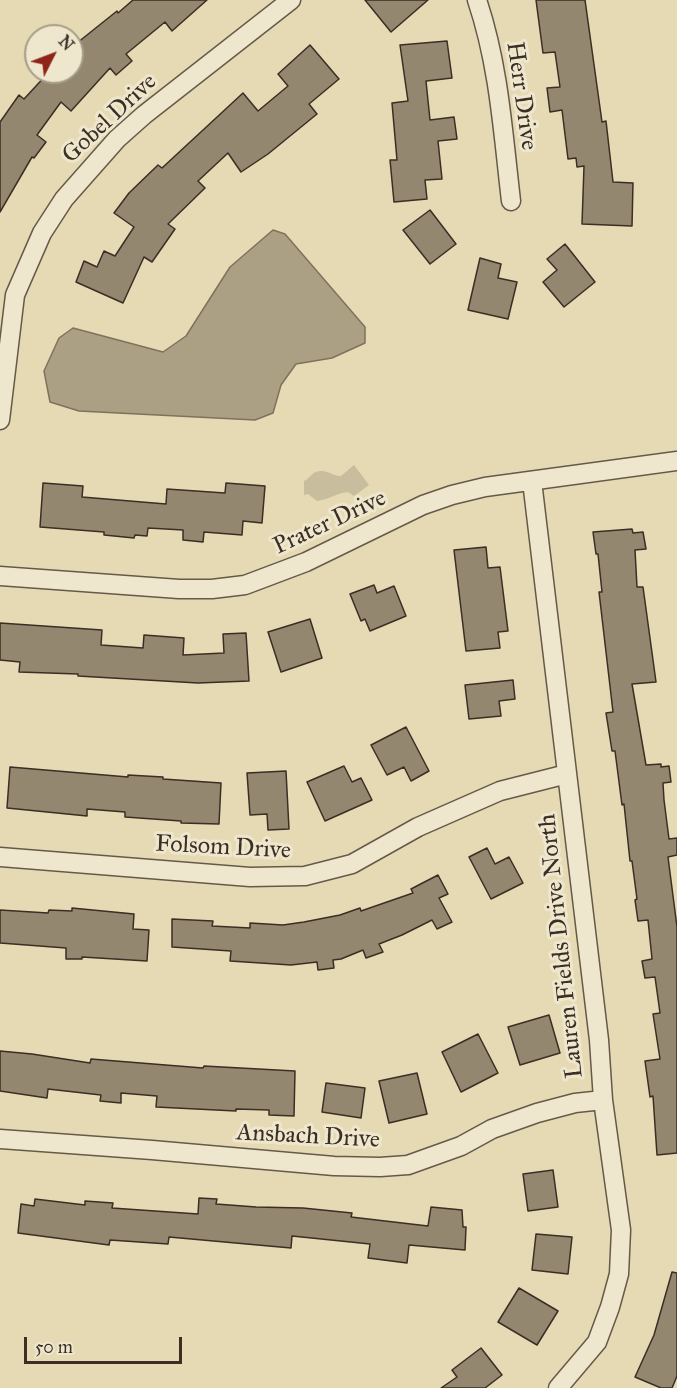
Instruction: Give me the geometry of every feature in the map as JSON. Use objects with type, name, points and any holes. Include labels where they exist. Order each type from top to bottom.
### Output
[{"type":"street","name":"Gobel Drive","points":[[0,420],[15,295],[42,233],[64,199],[88,169],[144,115],[291,0]]},
{"type":"street","name":"Herr Drive","points":[[477,0],[487,30],[496,72],[511,201]]},
{"type":"street","name":"Prater Drive","points":[[0,576],[179,589],[212,589],[245,585],[276,575],[317,557],[423,504],[485,487],[677,461]]},
{"type":"street","name":"Lauren Fields Drive North","points":[[532,482],[599,1040],[603,1100],[621,1230],[619,1274],[597,1342],[558,1388]]},
{"type":"street","name":"Folsom Drive","points":[[0,856],[250,876],[305,876],[352,864],[418,827],[500,791],[567,774]]},
{"type":"street","name":"Ansbach Drive","points":[[0,1139],[334,1166],[380,1167],[408,1165],[461,1146],[492,1129],[537,1113],[575,1103],[603,1100]]},
{"type":"shaded area","points":[[273,230],[285,234],[365,327],[365,343],[332,358],[296,364],[281,385],[273,413],[255,420],[79,411],[50,402],[44,371],[59,338],[73,328],[163,352],[186,336],[230,267]]},
{"type":"shaded area","points":[[354,465],[369,485],[354,496],[348,492],[317,501],[308,494],[304,495],[304,481],[315,473],[322,471],[341,476]]},
{"type":"building","points":[[133,0],[207,0],[172,31],[165,22],[126,54],[132,61],[116,75],[110,68],[71,111],[61,102],[37,135],[46,142],[34,158],[32,157],[0,212],[0,122],[19,95],[24,99],[38,84],[84,84],[84,37],[117,11],[118,13]]},
{"type":"building","points":[[365,0],[428,0],[391,32]]},
{"type":"building","points":[[536,0],[585,0],[602,122],[606,121],[613,182],[633,183],[632,226],[582,224],[584,166],[577,167],[576,158],[568,159],[562,110],[550,112],[547,88],[560,87],[555,52],[543,53]]},
{"type":"building","points":[[447,41],[452,78],[426,81],[430,120],[454,117],[457,139],[438,141],[442,179],[425,180],[427,199],[394,202],[390,160],[397,160],[392,103],[408,101],[400,45]]},
{"type":"building","points":[[310,45],[339,79],[309,104],[317,114],[268,154],[241,172],[228,153],[198,181],[205,188],[168,224],[175,229],[152,262],[144,257],[123,303],[76,282],[84,261],[97,267],[104,251],[115,256],[134,227],[114,213],[129,193],[158,165],[162,168],[243,93],[258,111],[288,86],[278,74]]},
{"type":"building","points":[[430,210],[456,244],[430,264],[403,230]]},
{"type":"building","points":[[565,244],[595,282],[564,307],[543,282],[557,270],[547,259]]},
{"type":"building","points":[[480,258],[501,264],[498,278],[517,282],[508,319],[468,310]]},
{"type":"building","points":[[43,483],[83,486],[82,497],[166,504],[167,489],[225,493],[226,483],[265,486],[262,523],[243,521],[242,535],[204,532],[203,542],[183,540],[183,530],[148,528],[147,536],[135,535],[134,538],[104,535],[104,532],[40,527]]},
{"type":"building","points":[[632,529],[633,533],[643,532],[646,549],[635,550],[637,587],[643,587],[656,682],[632,684],[646,765],[669,766],[671,782],[663,783],[664,800],[669,839],[677,838],[677,855],[668,857],[677,927],[677,1153],[657,1155],[653,1096],[650,1097],[645,1061],[660,1059],[653,1014],[660,1013],[655,977],[645,978],[642,961],[652,959],[648,920],[638,921],[624,804],[622,805],[615,751],[612,751],[606,713],[613,712],[599,592],[602,592],[598,554],[596,554],[593,532]]},
{"type":"building","points":[[486,547],[488,568],[500,567],[508,631],[498,632],[500,648],[466,651],[454,550]]},
{"type":"building","points":[[374,585],[377,593],[394,586],[406,616],[370,631],[365,619],[361,621],[350,594]]},
{"type":"building","points":[[310,619],[322,658],[281,672],[268,632]]},
{"type":"building","points":[[0,623],[102,630],[101,645],[143,648],[144,635],[184,638],[183,655],[224,653],[223,634],[246,633],[249,681],[198,683],[19,672],[20,662],[0,660]]},
{"type":"building","points":[[513,680],[515,699],[499,701],[501,716],[469,719],[465,685]]},
{"type":"building","points":[[406,727],[429,771],[411,781],[404,767],[387,775],[371,745]]},
{"type":"building","points":[[344,766],[352,782],[361,778],[372,800],[325,821],[307,782]]},
{"type":"building","points":[[10,767],[221,783],[219,824],[181,823],[181,821],[125,817],[125,812],[87,809],[87,816],[7,808]]},
{"type":"building","points":[[286,771],[289,829],[268,830],[267,814],[250,815],[247,773]]},
{"type":"building","points":[[487,848],[495,864],[509,857],[523,883],[491,899],[469,857]]},
{"type":"building","points":[[438,875],[448,894],[439,898],[452,922],[437,929],[432,920],[379,944],[383,952],[366,958],[363,950],[333,960],[334,968],[318,970],[317,962],[291,965],[230,961],[231,951],[172,947],[172,919],[213,921],[212,926],[250,928],[250,923],[283,925],[304,922],[340,915],[360,908],[361,911],[413,893],[411,889]]},
{"type":"building","points":[[72,908],[134,914],[133,929],[149,930],[147,961],[82,957],[82,959],[66,959],[66,948],[0,943],[0,910],[48,913],[49,910],[72,911]]},
{"type":"building","points":[[549,1015],[560,1053],[520,1065],[508,1027]]},
{"type":"building","points":[[478,1034],[498,1073],[461,1092],[442,1052]]},
{"type":"building","points":[[0,1051],[90,1063],[91,1059],[203,1068],[204,1066],[295,1071],[294,1116],[269,1115],[269,1110],[236,1109],[236,1111],[156,1107],[157,1096],[121,1093],[121,1103],[100,1101],[101,1095],[48,1089],[47,1098],[0,1091]]},
{"type":"building","points":[[417,1073],[427,1114],[389,1123],[379,1081]]},
{"type":"building","points":[[326,1083],[365,1088],[361,1118],[322,1112]]},
{"type":"building","points":[[553,1170],[558,1207],[528,1211],[523,1174]]},
{"type":"building","points":[[199,1198],[217,1199],[216,1204],[352,1213],[351,1217],[428,1226],[431,1207],[462,1210],[463,1227],[466,1227],[465,1250],[409,1245],[407,1263],[368,1258],[370,1244],[292,1236],[291,1248],[169,1237],[168,1244],[110,1240],[109,1245],[18,1233],[21,1204],[34,1206],[35,1199],[85,1205],[85,1201],[113,1203],[112,1208],[198,1214]]},
{"type":"building","points":[[536,1234],[572,1237],[568,1274],[532,1270]]},
{"type":"building","points":[[672,1272],[677,1273],[677,1376],[672,1388],[661,1388],[635,1377],[654,1335]]},
{"type":"building","points":[[519,1288],[558,1311],[537,1345],[498,1322]]},
{"type":"building","points":[[481,1348],[502,1375],[485,1388],[441,1388],[457,1377],[452,1370]]}]
